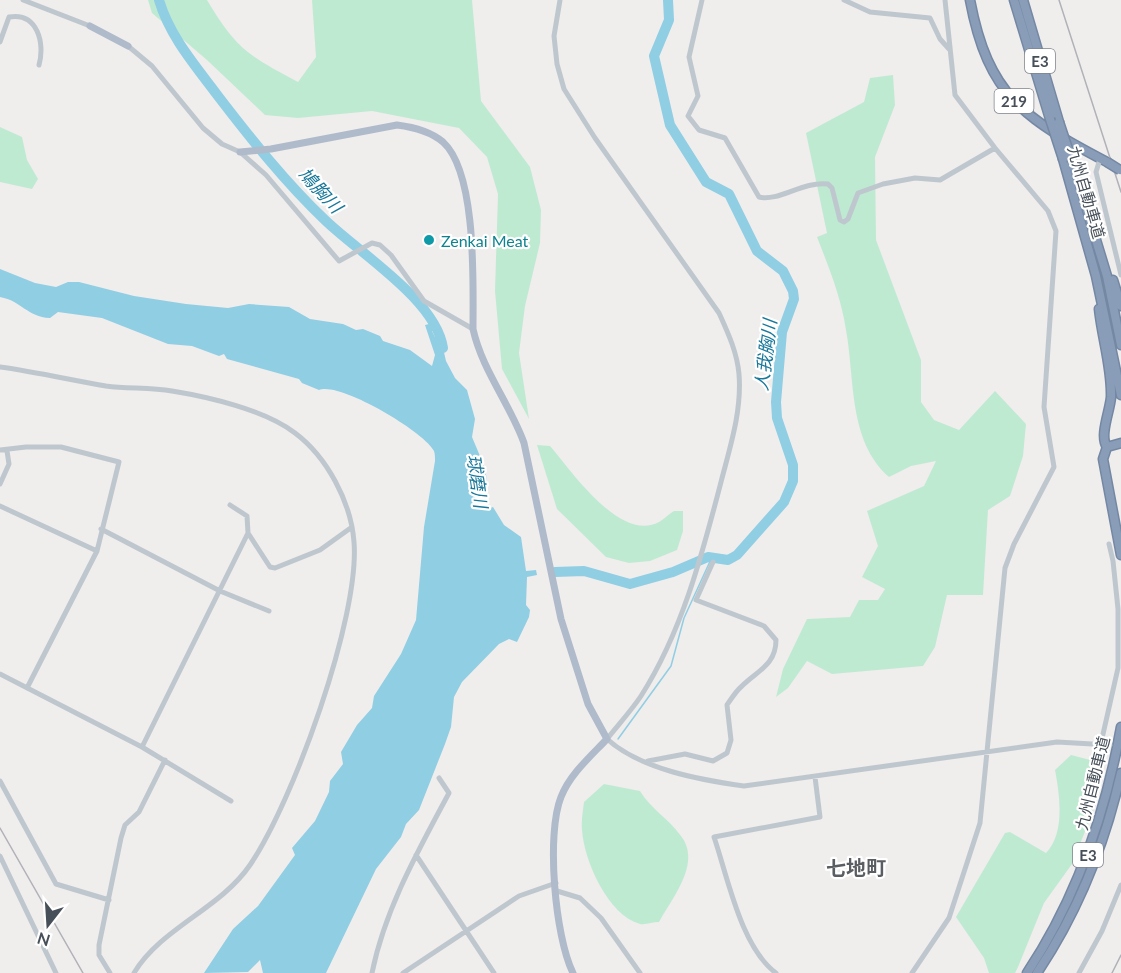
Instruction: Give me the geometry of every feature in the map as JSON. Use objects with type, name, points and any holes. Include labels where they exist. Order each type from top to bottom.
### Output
[{"type":"highway","name":"219","points":[[970,0],[979,43],[991,71],[1012,99],[1040,124],[1121,170]]},
{"type":"highway","name":"九州自動車道","points":[[1014,0],[1050,119],[1094,226],[1121,345]]},
{"type":"highway","name":"九州自動車道","points":[[1023,0],[1059,122],[1096,276],[1121,395]]},
{"type":"highway","points":[[1094,226],[1121,306]]},
{"type":"highway","points":[[1096,276],[1110,380],[1110,411],[1104,440],[1107,447],[1103,459],[1121,555]]},
{"type":"highway","points":[[1107,447],[1119,446]]},
{"type":"highway","name":"九州自動車道","points":[[1027,973],[1056,927],[1084,866],[1106,800],[1121,727]]},
{"type":"highway","name":"九州自動車道","points":[[1037,973],[1063,931],[1092,869],[1121,773]]},
{"type":"main road","points":[[90,26],[128,46]]},
{"type":"main road","points":[[240,152],[271,149],[397,125],[417,128],[444,143],[459,164],[466,187],[473,329],[481,356],[517,424],[524,443],[561,619],[588,704],[607,739],[573,777],[561,795],[553,834],[561,939],[573,973]]},
{"type":"street","points":[[23,0],[90,26]]},
{"type":"street","points":[[560,0],[554,36],[557,64],[564,89],[595,138],[719,313],[733,344],[739,373],[740,400],[736,425],[709,531],[690,588],[650,680],[607,739],[621,752],[646,762],[707,781],[744,786],[987,754],[1057,742],[1110,745]]},
{"type":"street","points":[[702,0],[689,57],[698,96],[688,116],[699,130],[725,138],[759,197],[773,197],[811,184],[828,184],[832,189],[840,220],[844,222],[848,219],[858,192],[904,180],[940,180],[995,148]]},
{"type":"street","points":[[844,0],[870,12],[930,18],[940,39],[949,49]]},
{"type":"street","points":[[912,973],[949,918],[968,866],[982,811],[1005,568],[1014,544],[1054,467],[1046,430],[1044,407],[1056,231],[1048,211],[995,148],[955,95],[945,0]]},
{"type":"street","points":[[0,42],[9,17],[27,21],[42,38],[39,65]]},
{"type":"street","points":[[128,46],[152,66],[203,128],[222,144],[240,152],[266,175],[337,258],[343,261],[372,243],[380,245],[391,255],[424,301],[473,329]]},
{"type":"street","points":[[1104,161],[1096,172],[1121,275]]},
{"type":"street","points":[[0,367],[107,386],[171,390],[215,401],[279,423],[295,433],[312,449],[332,476],[352,527],[354,566],[336,651],[313,727],[274,821],[250,864],[234,883],[150,951],[134,973]]},
{"type":"street","points":[[0,450],[61,447],[119,462],[97,551],[27,688]]},
{"type":"street","points":[[0,484],[9,464],[7,451]]},
{"type":"street","points":[[142,747],[248,533],[247,516],[230,505]]},
{"type":"street","points":[[0,506],[97,551]]},
{"type":"street","points":[[248,533],[270,567],[274,568],[320,550],[352,527]]},
{"type":"street","points":[[101,529],[220,591],[269,610]]},
{"type":"street","points":[[1101,743],[1118,668],[1118,609],[1109,544]]},
{"type":"street","points":[[646,762],[685,754],[713,761],[727,753],[731,740],[726,705],[742,685],[768,665],[775,650],[776,640],[764,626],[696,600],[713,562]]},
{"type":"street","points":[[0,674],[142,747],[231,801]]},
{"type":"street","points":[[110,973],[99,955],[125,825],[139,812],[165,760]]},
{"type":"street","points":[[777,973],[764,964],[752,945],[714,837],[820,817],[814,777]]},
{"type":"street","points":[[372,973],[380,935],[416,855],[449,793],[439,778]]},
{"type":"street","points":[[0,781],[56,884],[110,900]]},
{"type":"street","points":[[416,855],[494,973]]},
{"type":"street","points":[[0,856],[56,973]]},
{"type":"street","points":[[1079,973],[1102,932],[1121,885]]},
{"type":"street","points":[[403,973],[519,896],[557,887],[580,898],[601,918],[640,973]]},
{"type":"green space","points":[[148,0],[207,0],[217,17],[245,50],[298,82],[316,57],[312,0],[472,0],[481,101],[530,167],[541,210],[540,243],[525,306],[519,353],[529,419],[502,369],[495,291],[498,194],[487,157],[459,128],[372,111],[298,118],[265,115],[207,60],[152,13]]},
{"type":"green space","points":[[893,75],[895,105],[875,157],[876,240],[921,360],[921,402],[934,420],[959,430],[995,391],[1026,424],[1023,456],[1010,496],[988,510],[983,595],[947,595],[935,647],[923,666],[832,674],[807,661],[788,688],[776,697],[783,669],[807,619],[850,617],[859,600],[878,600],[885,589],[862,577],[878,546],[867,511],[924,486],[936,461],[911,466],[889,477],[866,446],[855,408],[849,349],[841,306],[817,237],[827,233],[806,133],[864,102],[870,78]]},
{"type":"green space","points":[[0,127],[22,137],[27,160],[38,179],[32,189],[0,182]]},
{"type":"green space","points":[[537,445],[550,446],[598,501],[613,514],[628,522],[644,526],[659,522],[674,511],[683,511],[683,531],[677,550],[650,561],[629,563],[606,557],[557,509]]},
{"type":"green space","points":[[1071,755],[1102,763],[1096,804],[1072,864],[1044,903],[1015,973],[989,973],[984,958],[956,917],[1005,833],[1010,832],[1046,853],[1052,845],[1060,814],[1055,770]]},
{"type":"green space","points":[[604,784],[640,791],[676,830],[687,846],[687,869],[683,880],[659,922],[640,924],[628,919],[618,910],[600,885],[587,856],[582,830],[584,802]]},
{"type":"water","name":"球磨川","points":[[0,269],[35,283],[56,287],[68,282],[79,282],[134,296],[186,304],[228,308],[249,304],[289,307],[310,319],[343,324],[380,336],[383,341],[410,350],[432,366],[435,355],[425,325],[437,322],[432,331],[435,337],[440,335],[446,361],[455,378],[467,390],[475,419],[472,437],[485,468],[487,481],[482,505],[487,509],[493,507],[504,525],[521,537],[526,571],[536,570],[537,575],[527,577],[526,605],[530,610],[529,617],[517,642],[509,639],[499,644],[462,682],[454,697],[451,727],[419,810],[406,824],[401,837],[376,869],[326,973],[263,973],[260,960],[248,972],[204,973],[233,929],[258,906],[295,855],[292,848],[315,821],[329,792],[330,781],[343,764],[341,752],[357,725],[372,708],[374,696],[401,654],[416,620],[424,527],[435,461],[434,451],[415,432],[399,421],[362,400],[344,393],[329,389],[319,390],[302,383],[299,379],[227,359],[224,354],[219,356],[192,346],[168,344],[102,318],[58,312],[50,318],[36,315],[0,297]]},
{"type":"waterway","name":"鳩胸川","points":[[159,0],[184,50],[256,144],[296,191],[325,220],[412,295],[437,330],[443,348]]},
{"type":"waterway","name":"人我胸川","points":[[555,572],[584,571],[630,584],[673,572],[708,557],[728,560],[737,555],[784,502],[793,481],[793,465],[777,418],[776,402],[782,332],[794,299],[793,291],[783,271],[757,251],[729,194],[706,182],[670,125],[654,56],[669,20],[668,0]]},
{"type":"waterway","points":[[618,739],[671,666],[684,618],[712,557]]},
{"type":"railway","points":[[1059,0],[1121,192]]},
{"type":"railway","points":[[0,828],[83,973]]},
{"type":"railway","points":[[1112,973],[1121,955]]},
{"type":"place","name":"Zenkai Meat","points":[[429,240]]},
{"type":"district","name":"七地町","points":[[856,867]]}]
